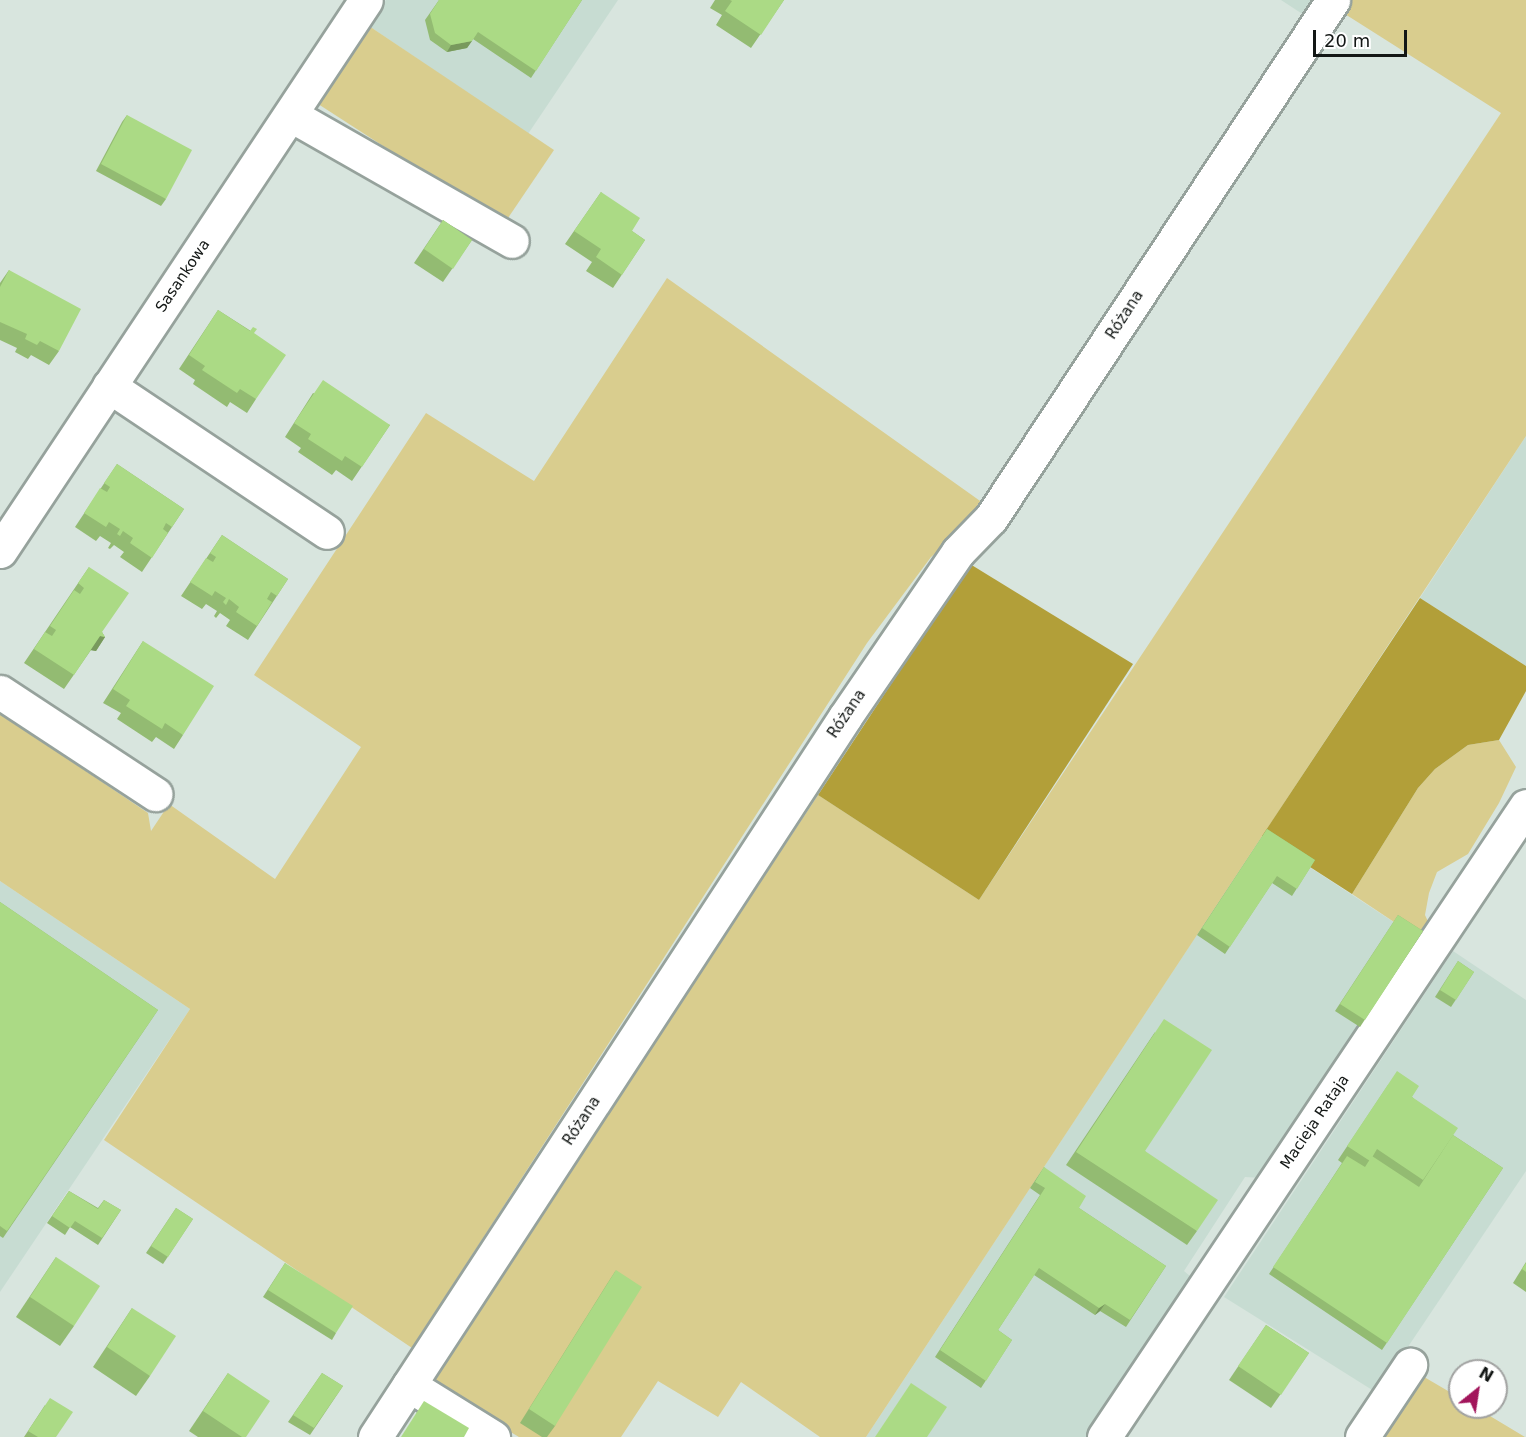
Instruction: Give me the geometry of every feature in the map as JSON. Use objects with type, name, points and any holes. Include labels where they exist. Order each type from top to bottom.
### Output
[{"type":"street","name":"Sasankowa","points":[[0,551],[366,0]]},
{"type":"street","name":"Różana","points":[[375,1437],[845,717],[958,552],[991,518],[1333,0]]},
{"type":"street","points":[[291,116],[512,241]]},
{"type":"street","points":[[109,386],[327,532]]},
{"type":"street","points":[[0,692],[155,794]]},
{"type":"street","name":"Macieja Rataja","points":[[1104,1437],[1526,806]]},
{"type":"street","points":[[1362,1437],[1410,1365]]},
{"type":"street","points":[[409,1385],[493,1437]]},
{"type":"shaded area","points":[[386,0],[618,0],[528,134],[369,26]]},
{"type":"shaded area","points":[[1281,0],[1318,0],[1307,17]]},
{"type":"shaded area","points":[[1344,0],[1526,0],[1526,436],[866,1437],[820,1437],[741,1382],[718,1417],[658,1381],[621,1437],[519,1437],[429,1384],[818,795],[979,900],[1501,113],[1337,9]]},
{"type":"shaded area","points":[[369,26],[554,150],[504,224],[315,102]]},
{"type":"shaded area","points":[[667,278],[990,508],[931,557],[867,643],[412,1348],[104,1140],[190,1009],[0,881],[0,713],[148,813],[151,831],[169,804],[275,879],[361,747],[254,675],[426,413],[534,481]]},
{"type":"shaded area","points":[[1526,436],[1526,666],[1420,598]]},
{"type":"shaded area","points":[[970,564],[1133,664],[979,900],[818,795]]},
{"type":"shaded area","points":[[1420,598],[1526,666],[1526,691],[1499,740],[1468,745],[1435,769],[1418,788],[1352,894],[1262,836]]},
{"type":"shaded area","points":[[1499,740],[1516,767],[1499,803],[1468,854],[1437,872],[1429,893],[1425,915],[1431,928],[1418,938],[1352,894],[1418,788],[1435,769],[1468,745]]},
{"type":"shaded area","points":[[1262,836],[1418,938],[1263,1178],[1245,1177],[1184,1271],[1197,1282],[1092,1437],[866,1437]]},
{"type":"shaded area","points":[[0,881],[190,1009],[0,1292]]},
{"type":"shaded area","points":[[1453,951],[1526,1000],[1526,1171],[1377,1393],[1224,1297]]},
{"type":"shaded area","points":[[1419,1374],[1448,1391],[1448,1419],[1495,1419],[1525,1437],[1377,1437]]},
{"type":"building","points":[[439,0],[582,0],[536,71],[478,32],[472,41],[451,45],[435,33],[430,14]]},
{"type":"building","points":[[730,0],[784,0],[761,35],[725,11],[732,1]]},
{"type":"building","points":[[127,115],[192,150],[166,199],[101,164]]},
{"type":"building","points":[[601,192],[640,218],[632,231],[645,240],[622,275],[596,257],[601,249],[574,231]]},
{"type":"building","points":[[443,220],[472,240],[453,269],[424,249]]},
{"type":"building","points":[[9,270],[81,309],[59,351],[40,341],[37,345],[25,339],[27,334],[0,322],[0,287]]},
{"type":"building","points":[[218,310],[250,331],[253,327],[257,329],[254,333],[286,355],[256,399],[240,389],[237,393],[202,370],[205,366],[189,355]]},
{"type":"building","points":[[323,380],[390,425],[362,467],[345,456],[342,461],[308,439],[311,434],[294,423]]},
{"type":"building","points":[[117,464],[184,509],[172,527],[166,523],[163,529],[168,533],[152,558],[130,543],[133,538],[123,531],[120,536],[117,534],[120,529],[109,522],[106,527],[84,513],[100,488],[107,492],[110,487],[104,483]]},
{"type":"building","points":[[222,535],[288,579],[277,596],[271,592],[267,599],[272,602],[257,626],[236,612],[239,607],[229,599],[226,605],[223,602],[226,598],[215,591],[212,596],[190,582],[206,558],[213,562],[216,557],[210,553]]},
{"type":"building","points":[[89,567],[129,593],[102,632],[105,637],[100,636],[74,675],[34,649],[45,632],[52,636],[56,630],[50,626],[74,590],[80,594],[84,588],[78,583]]},
{"type":"building","points":[[143,641],[214,686],[183,735],[165,723],[162,729],[126,706],[130,700],[113,689]]},
{"type":"building","points":[[1267,829],[1315,860],[1297,889],[1277,876],[1230,947],[1202,928]]},
{"type":"building","points":[[0,902],[158,1010],[7,1231],[0,1226]]},
{"type":"building","points":[[1398,915],[1423,931],[1365,1020],[1340,1004]]},
{"type":"building","points":[[1458,961],[1474,972],[1456,1000],[1440,990]]},
{"type":"building","points":[[1164,1019],[1212,1050],[1145,1151],[1218,1200],[1197,1231],[1076,1152]]},
{"type":"building","points":[[1397,1071],[1419,1086],[1412,1097],[1458,1128],[1423,1180],[1377,1149],[1370,1161],[1347,1146]]},
{"type":"building","points":[[1453,1135],[1503,1168],[1387,1343],[1273,1267],[1347,1156],[1365,1167],[1372,1156],[1419,1187]]},
{"type":"building","points":[[1044,1167],[1086,1196],[1079,1208],[1166,1266],[1130,1320],[1105,1304],[1099,1308],[1039,1268],[998,1330],[1012,1340],[986,1381],[940,1350],[1045,1188],[1035,1182]]},
{"type":"building","points":[[69,1191],[98,1209],[104,1200],[121,1210],[102,1238],[75,1221],[70,1228],[52,1216]]},
{"type":"building","points":[[176,1208],[193,1219],[168,1257],[151,1246]]},
{"type":"building","points":[[56,1257],[100,1286],[74,1326],[30,1297]]},
{"type":"building","points":[[285,1263],[353,1306],[336,1333],[268,1290]]},
{"type":"building","points":[[616,1270],[642,1287],[555,1426],[529,1409]]},
{"type":"building","points":[[132,1308],[176,1336],[150,1376],[107,1347]]},
{"type":"building","points":[[1266,1325],[1309,1353],[1281,1395],[1238,1366]]},
{"type":"building","points":[[228,1373],[270,1401],[246,1437],[242,1437],[203,1411]]},
{"type":"building","points":[[322,1373],[343,1386],[314,1428],[293,1415]]},
{"type":"building","points":[[911,1383],[947,1407],[927,1437],[875,1437]]},
{"type":"building","points":[[50,1398],[73,1412],[56,1437],[38,1437],[28,1431]]},
{"type":"building","points":[[424,1401],[469,1428],[464,1437],[401,1437]]}]
